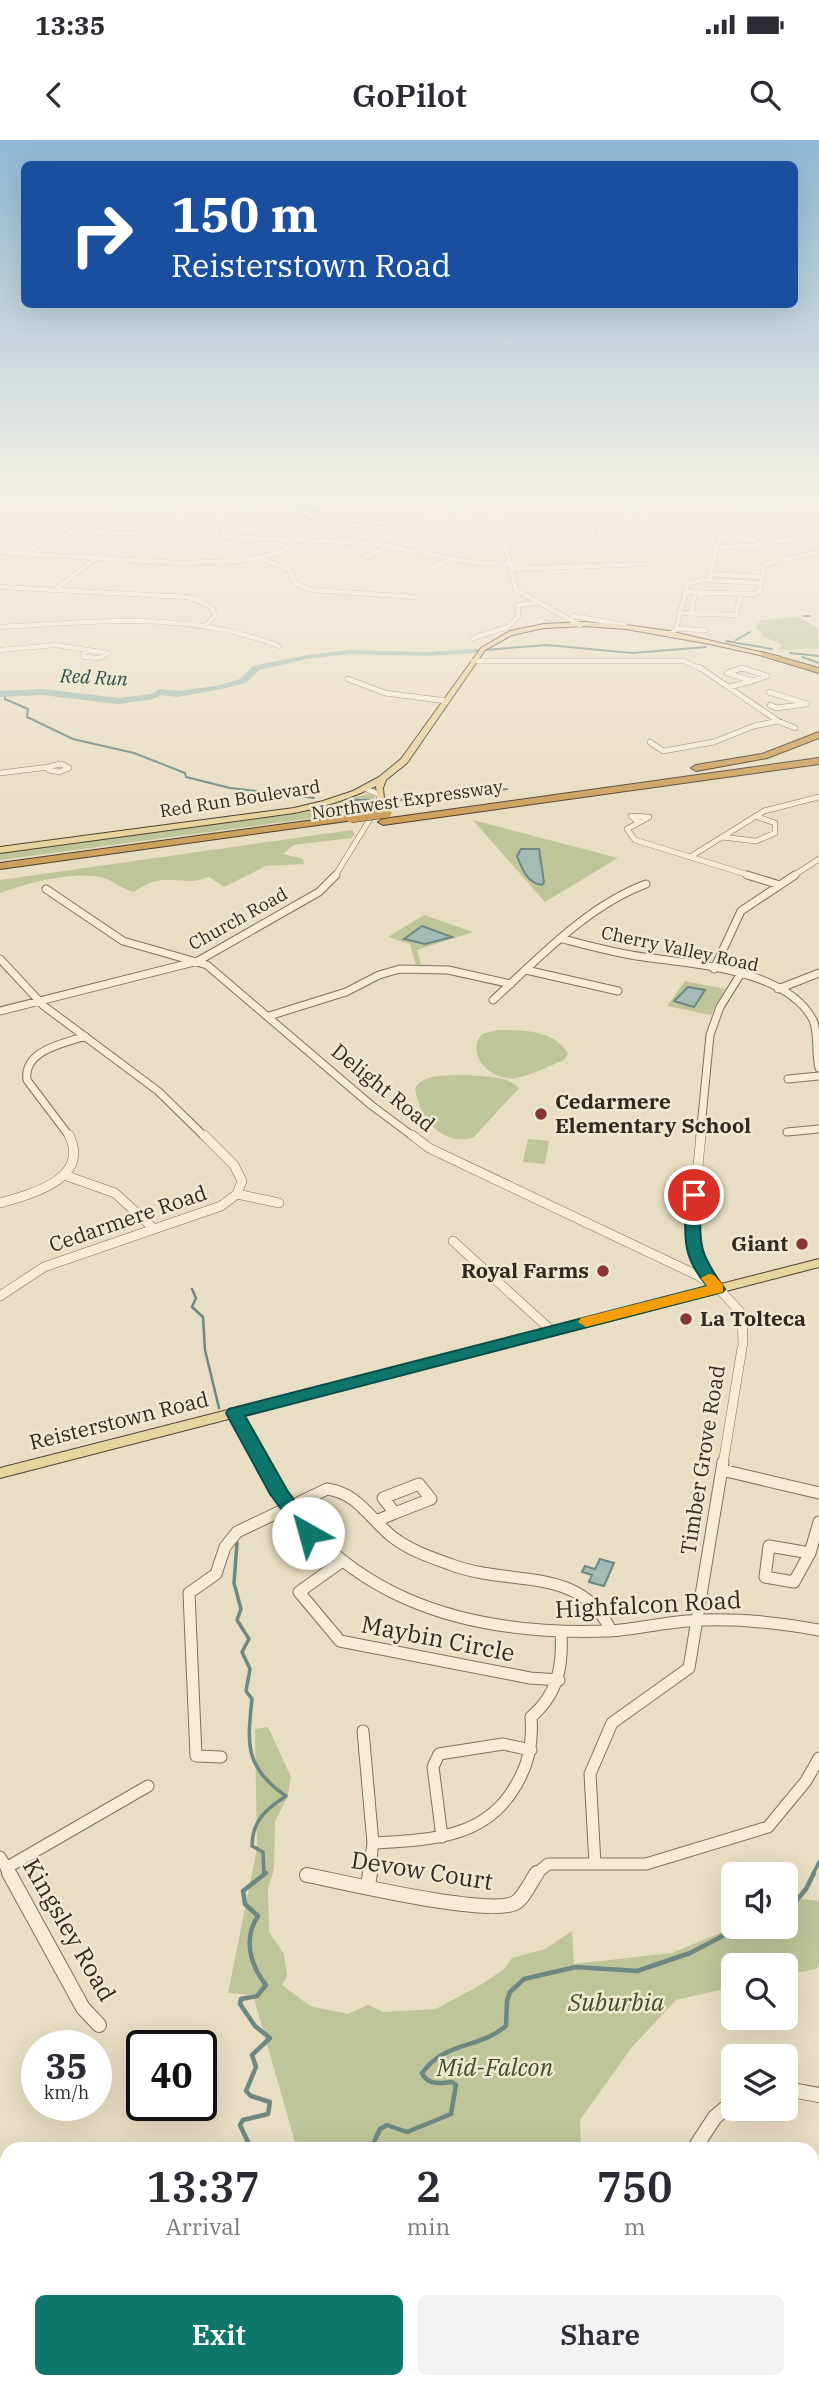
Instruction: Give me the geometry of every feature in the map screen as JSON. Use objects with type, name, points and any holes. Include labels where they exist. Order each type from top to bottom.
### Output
[{"type":"highway","points":[[765,654],[819,669]]},
{"type":"highway","points":[[591,784],[749,759],[795,746],[819,735]]},
{"type":"highway","name":"Northwest Expressway","points":[[385,817],[591,784],[819,754]]},
{"type":"highway","name":"Northwest Expressway","points":[[0,874],[385,817],[819,764]]},
{"type":"highway","name":"Northwest Expressway","points":[[0,866],[349,822]]},
{"type":"main road","name":"Red Run Boulevard","points":[[0,850],[280,813],[328,801],[364,788],[382,779],[404,761],[481,650],[497,639],[522,631],[580,625],[673,632],[765,654]]},
{"type":"main road","points":[[381,797],[379,788],[382,779]]},
{"type":"main road","name":"Reisterstown Road","points":[[0,1473],[819,1263]]},
{"type":"street","points":[[207,624],[215,616],[210,607]]},
{"type":"street","points":[[473,638],[511,626],[519,617],[518,607]]},
{"type":"street","points":[[546,607],[570,616],[653,631]]},
{"type":"street","points":[[680,607],[673,632],[706,630]]},
{"type":"street","points":[[691,614],[692,607]]},
{"type":"street","points":[[679,613],[736,615],[738,607]]},
{"type":"street","points":[[570,616],[580,625]]},
{"type":"street","points":[[0,628],[149,622],[207,624],[243,631],[279,646]]},
{"type":"street","points":[[0,650],[55,645],[88,651]]},
{"type":"street","points":[[473,661],[679,660],[696,665],[778,721],[795,728]]},
{"type":"street","points":[[729,687],[752,681],[767,676],[742,668],[727,673],[752,681]]},
{"type":"street","points":[[348,679],[385,693],[447,701]]},
{"type":"street","points":[[769,692],[790,696],[807,704],[776,708],[770,705]]},
{"type":"street","points":[[757,706],[770,705],[790,696]]},
{"type":"street","points":[[650,742],[663,751],[696,747],[761,724],[778,721]]},
{"type":"street","points":[[0,773],[49,767]]},
{"type":"street","points":[[364,788],[381,797]]},
{"type":"street","points":[[690,857],[755,816],[818,795]]},
{"type":"street","name":"Church Road","points":[[0,1011],[198,961],[328,885],[381,797]]},
{"type":"street","points":[[722,837],[756,841],[775,833],[775,823],[755,816]]},
{"type":"street","points":[[637,821],[627,829],[631,837],[780,885]]},
{"type":"street","points":[[714,969],[741,911],[819,859]]},
{"type":"street","points":[[494,1000],[563,939],[631,889],[646,884]]},
{"type":"street","name":"Delight Road","points":[[46,889],[123,941],[198,961],[214,970],[371,1105],[422,1143],[699,1276],[717,1289]]},
{"type":"street","name":"Cherry Valley Road","points":[[563,939],[621,953],[740,975],[778,989],[799,1004],[812,1019],[817,1034],[819,1068]]},
{"type":"street","name":"Cedarmere Road","points":[[0,959],[39,1001],[158,1091],[234,1165],[242,1181],[237,1194],[220,1206],[44,1268],[0,1296]]},
{"type":"street","points":[[269,1016],[300,1003],[343,993],[382,974],[406,968],[455,970],[511,984]]},
{"type":"street","points":[[0,972],[11,969]]},
{"type":"street","points":[[526,970],[599,989],[618,991]]},
{"type":"street","points":[[778,989],[819,973]]},
{"type":"street","points":[[717,1289],[702,1270],[692,1247],[692,1210],[710,1035],[720,1007],[740,975]]},
{"type":"street","points":[[0,1203],[42,1190],[64,1175],[75,1154],[72,1139],[27,1080],[25,1072],[29,1063],[41,1053],[85,1037]]},
{"type":"street","points":[[788,1079],[819,1076]]},
{"type":"street","points":[[788,1132],[819,1129]]},
{"type":"street","points":[[64,1175],[100,1184],[118,1192],[154,1228]]},
{"type":"street","points":[[237,1194],[279,1203]]},
{"type":"street","points":[[453,1241],[552,1331]]},
{"type":"street","name":"Timber Grove Road","points":[[595,1864],[590,1774],[612,1723],[689,1668],[742,1346],[741,1314],[717,1289]]},
{"type":"street","name":"Highfalcon Road","points":[[235,1413],[288,1507],[308,1533],[341,1562],[398,1595],[445,1612],[496,1625],[561,1632],[611,1631],[695,1620],[770,1622],[819,1630]]},
{"type":"street","points":[[722,1470],[819,1493]]},
{"type":"street","points":[[221,1757],[196,1756],[190,1593],[216,1574],[221,1566],[225,1547],[237,1532],[321,1491],[336,1489],[401,1543],[480,1574],[574,1588],[606,1615],[611,1631]]},
{"type":"street","points":[[376,1521],[395,1513]]},
{"type":"street","points":[[810,1553],[769,1546],[765,1577],[794,1582],[810,1553],[819,1522]]},
{"type":"street","name":"Maybin Circle","points":[[341,1562],[299,1592],[340,1641],[517,1676],[559,1680]]},
{"type":"street","points":[[373,1843],[462,1833],[494,1817],[514,1792],[534,1742],[531,1717],[548,1701],[559,1680],[561,1632]]},
{"type":"street","points":[[363,1731],[373,1843],[368,1886]]},
{"type":"street","points":[[442,1837],[433,1767],[439,1754],[503,1744],[531,1750]]},
{"type":"street","points":[[595,1864],[646,1864],[768,1827],[806,1781],[819,1758]]},
{"type":"street","points":[[3,1863],[148,1786]]},
{"type":"street","name":"Kingsley Road","points":[[3,1863],[83,2008],[99,2025]]},
{"type":"street","name":"Devow Court","points":[[307,1875],[467,1904],[511,1906],[524,1895],[540,1869],[548,1864],[595,1864]]},
{"type":"street","points":[[798,2091],[819,2095]]},
{"type":"street","points":[[699,2142],[721,2112]]},
{"type":"green space","points":[[799,617],[817,628],[819,648],[777,650],[783,645],[762,636],[762,632],[755,628],[761,620]]},
{"type":"green space","points":[[367,794],[374,796],[375,800],[365,811],[0,860],[0,853],[294,814]]},
{"type":"green space","points":[[473,820],[618,858],[545,902]]},
{"type":"green space","points":[[352,830],[355,835],[351,838],[294,845],[283,854],[303,859],[304,864],[266,866],[224,887],[209,877],[195,881],[156,881],[134,892],[104,878],[79,876],[37,882],[0,893],[0,880]]},
{"type":"green space","points":[[424,915],[473,932],[417,950],[421,964],[416,965],[410,944],[388,937]]},
{"type":"green space","points":[[685,981],[725,989],[711,1015],[667,1006]]},
{"type":"green space","points":[[497,1030],[527,1031],[547,1036],[562,1046],[568,1054],[564,1060],[528,1075],[516,1078],[498,1076],[483,1065],[476,1050],[482,1034]]},
{"type":"green space","points":[[466,1075],[502,1079],[519,1088],[473,1138],[451,1138],[433,1127],[426,1119],[415,1088],[419,1083],[431,1078]]},
{"type":"green space","points":[[528,1139],[549,1141],[545,1164],[523,1162]]},
{"type":"green space","name":"Mid-Falcon","points":[[268,1727],[291,1777],[287,1798],[275,1821],[274,1869],[268,1889],[269,1932],[284,1954],[287,1976],[282,1985],[310,2006],[348,2014],[368,2005],[383,2012],[436,2009],[482,1984],[504,1969],[512,1958],[545,1949],[572,1931],[574,1964],[672,1953],[721,1932],[721,1939],[798,1939],[800,1899],[819,1901],[819,1965],[816,1969],[798,1973],[798,1953],[721,1953],[721,1990],[676,2000],[632,2047],[580,2120],[581,2142],[295,2142],[253,1995],[228,1993],[257,1848],[255,1729]]},
{"type":"water","points":[[521,849],[539,849],[544,882],[542,885],[532,881],[523,870],[517,856]]},
{"type":"water","points":[[422,926],[452,937],[425,944],[404,939]]},
{"type":"water","points":[[688,987],[705,990],[694,1007],[674,1001]]},
{"type":"water","points":[[600,1559],[614,1563],[604,1586],[589,1582],[592,1575],[582,1572],[585,1566],[595,1569]]},
{"type":"waterway","points":[[804,616],[810,616]]},
{"type":"waterway","points":[[736,640],[750,632]]},
{"type":"waterway","points":[[726,641],[772,649]]},
{"type":"waterway","points":[[472,651],[547,645],[632,653],[706,647]]},
{"type":"waterway","name":"Red Run","points":[[0,694],[42,692],[119,701],[153,696],[160,692],[178,694],[216,688],[243,681],[256,668],[307,657],[349,652],[426,654],[472,651]]},
{"type":"waterway","points":[[790,653],[819,656]]},
{"type":"waterway","points":[[802,657],[819,663]]},
{"type":"waterway","points":[[5,695],[5,699],[28,709],[27,717],[73,739],[134,753],[185,773],[186,777],[230,788],[314,798]]},
{"type":"waterway","points":[[389,801],[507,789]]},
{"type":"waterway","points":[[353,800],[372,800]]},
{"type":"waterway","points":[[192,1289],[196,1298],[192,1307],[203,1317],[205,1350],[219,1408]]},
{"type":"waterway","points":[[237,1543],[234,1583],[241,1609],[237,1620],[249,1639],[242,1652],[250,1669],[246,1691],[252,1699],[249,1730],[252,1754],[263,1776],[286,1796],[266,1811],[255,1829],[252,1846],[263,1852],[264,1874]]},
{"type":"waterway","points":[[813,1874],[819,1862]]},
{"type":"waterway","points":[[248,2142],[240,2125],[243,2120],[268,2114],[270,2102],[251,2096],[246,2091],[256,2067],[252,2055],[270,2038],[255,2026],[240,2004],[241,1999],[257,1996],[266,1985],[256,1969],[250,1951],[253,1924],[258,1916],[245,1904],[243,1891],[266,1873]]},
{"type":"waterway","points":[[798,1899],[814,1873]]},
{"type":"waterway","points":[[374,2142],[380,2129],[387,2125],[407,2132],[451,2114],[456,2085],[452,2082],[431,2082],[422,2073],[442,2055],[484,2039],[506,2026],[510,1992],[524,1979],[576,1967],[637,1971],[690,1953],[721,1937]]},
{"type":"slow traffic","points":[[586,1322],[717,1289],[709,1278]]},
{"type":"place","name":"Cedarmere Elementary School","points":[[541,1114]]},
{"type":"place","name":"Giant","points":[[802,1244]]},
{"type":"place","name":"Royal Farms","points":[[603,1271]]},
{"type":"place","name":"La Tolteca","points":[[686,1319]]},
{"type":"route","points":[[308,1533],[280,1494],[235,1413],[717,1289],[702,1270],[692,1247],[694,1195]]},
{"type":"park label","name":"Suburbia","points":[[616,2003]]}]
